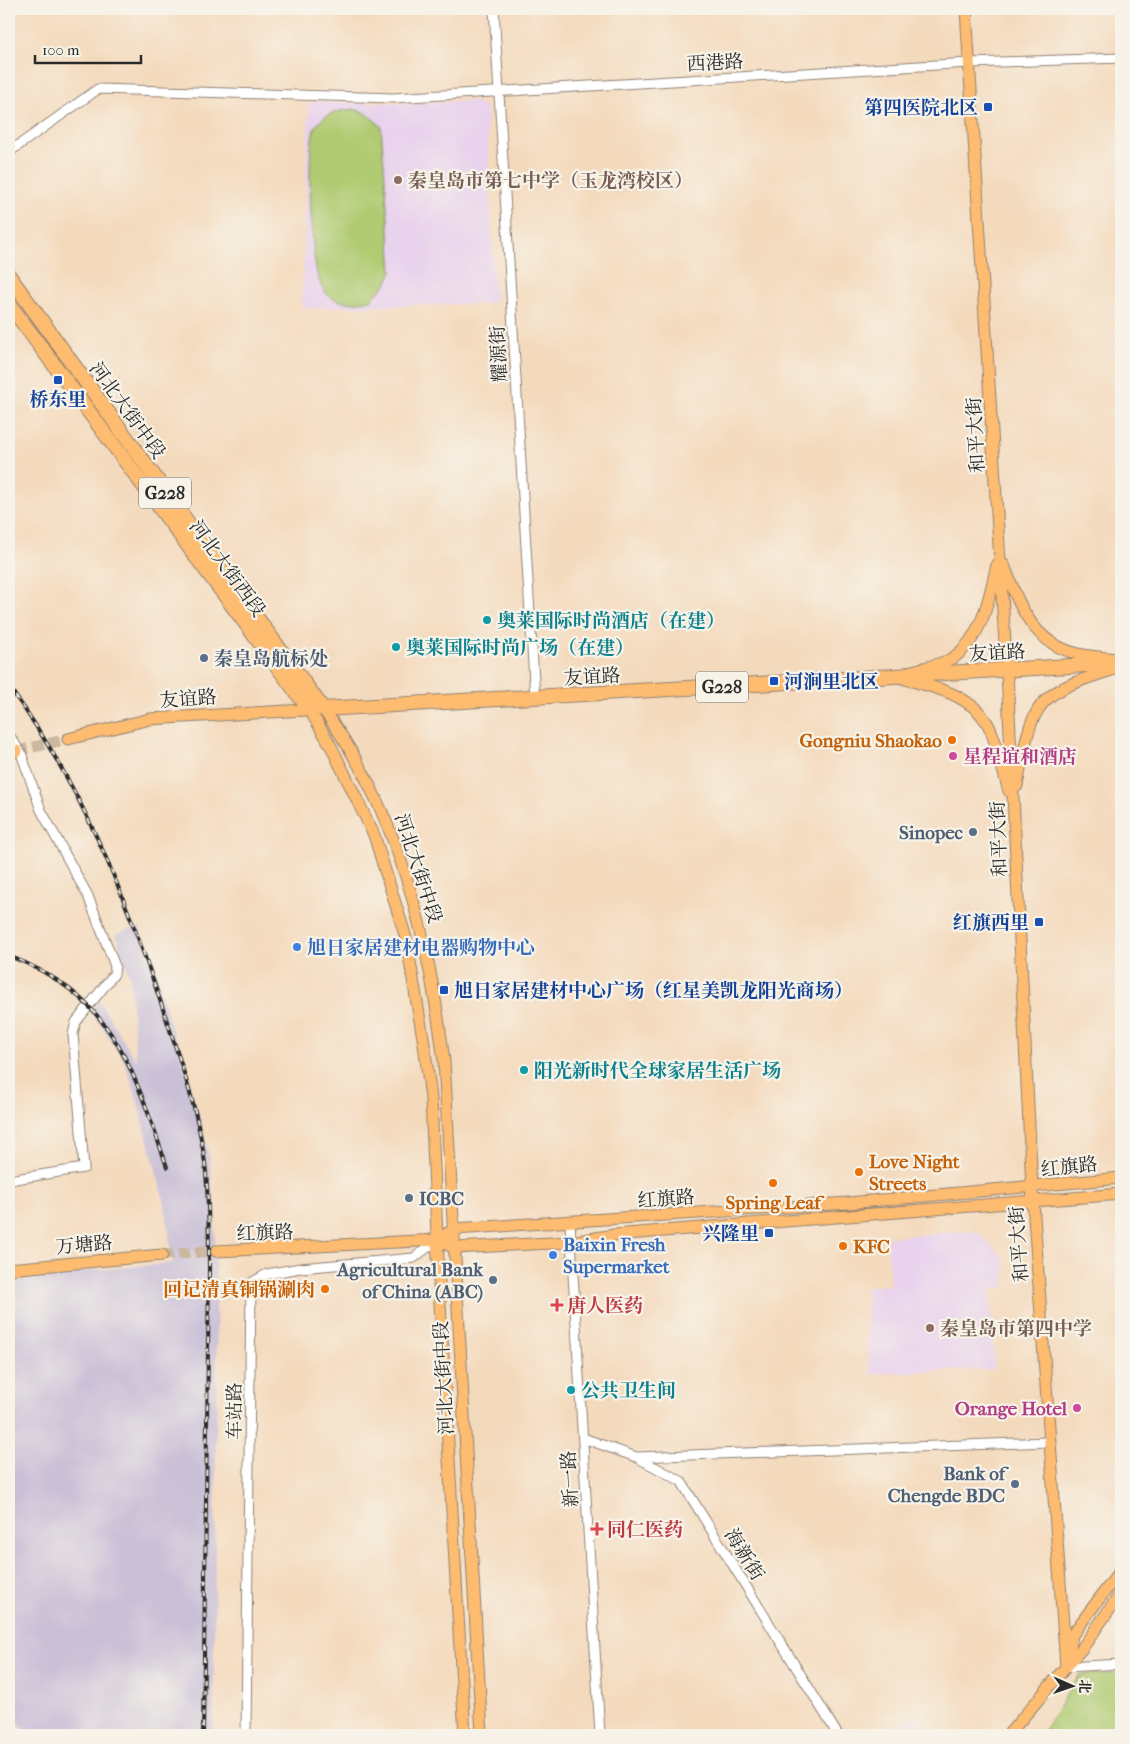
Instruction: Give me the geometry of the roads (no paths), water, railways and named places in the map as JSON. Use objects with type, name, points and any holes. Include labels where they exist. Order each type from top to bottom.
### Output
[{"type":"highway","name":"河北大街中段","points":[[9,276],[316,709]]},
{"type":"highway","name":"河北大街西段","points":[[9,304],[316,709]]},
{"type":"highway","name":"友谊路","points":[[316,709],[1006,670],[1121,661]]},
{"type":"main road","name":"和平大街","points":[[966,9],[1000,554],[1032,1188],[1048,1442],[1066,1667]]},
{"type":"main road","points":[[1000,554],[1022,613],[1038,634],[1074,653],[1121,661]]},
{"type":"main road","points":[[895,676],[952,658],[972,638],[984,618],[1000,554]]},
{"type":"main road","points":[[1014,807],[1026,734],[1036,711],[1051,693],[1076,681],[1121,667]]},
{"type":"main road","points":[[895,676],[954,694],[975,708],[987,723],[1014,807]]},
{"type":"main road","points":[[316,709],[330,744],[374,835],[406,938],[431,1098],[464,1735]]},
{"type":"main road","name":"友谊路","points":[[68,739],[150,719],[316,709]]},
{"type":"main road","name":"河北大街中段","points":[[316,709],[343,736],[370,784],[400,860],[423,943],[438,1011],[444,1061],[482,1735]]},
{"type":"main road","name":"红旗路","points":[[216,1251],[437,1240],[454,1229],[1032,1188],[1121,1178]]},
{"type":"main road","points":[[437,1240],[455,1248],[571,1242],[614,1235],[1121,1194]]},
{"type":"main road","name":"万塘路","points":[[9,1268],[162,1255]]},
{"type":"main road","points":[[1066,1667],[1072,1634],[1121,1570]]},
{"type":"main road","points":[[1008,1735],[1066,1667],[1121,1593]]},
{"type":"street","name":"耀源街","points":[[494,9],[535,698]]},
{"type":"street","name":"西港路","points":[[9,152],[98,89],[393,98],[969,63],[1121,58]]},
{"type":"street","points":[[9,736],[21,753],[41,810],[88,896],[115,966],[114,974],[76,1022],[73,1034],[84,1168],[9,1180]]},
{"type":"street","name":"新一路","points":[[570,1222],[600,1735]]},
{"type":"street","name":"车站路","points":[[246,1735],[251,1283],[266,1274],[300,1268],[414,1258],[437,1240]]},
{"type":"street","name":"海新街","points":[[583,1438],[636,1457],[681,1481],[838,1735]]},
{"type":"street","points":[[636,1457],[1048,1442]]},
{"type":"street","points":[[1066,1667],[1121,1664]]},
{"type":"tunnel","points":[[17,751],[68,739]]},
{"type":"tunnel","points":[[162,1255],[216,1251]]},
{"type":"railway","points":[[9,687],[35,724],[58,762],[79,801],[116,881],[175,1045],[193,1103],[202,1143],[207,1189],[209,1256],[203,1735]]},
{"type":"railway","points":[[9,956],[45,973],[73,992],[96,1014],[115,1040],[130,1068],[143,1098],[167,1167]]},
{"type":"railway","points":[[9,1723],[18,1735]]},
{"type":"place","name":"第四医院北区","points":[[988,107]]},
{"type":"place","name":"秦皇岛市第七中学（玉龙湾校区）","points":[[398,180]]},
{"type":"place","name":"桥东里","points":[[58,380]]},
{"type":"place","name":"奥莱国际时尚酒店（在建）","points":[[487,620]]},
{"type":"place","name":"奥莱国际时尚广场（在建）","points":[[396,647]]},
{"type":"place","name":"秦皇岛航标处","points":[[204,658]]},
{"type":"place","name":"河涧里北区","points":[[774,681]]},
{"type":"place","name":"Gongniu Shaokao","points":[[952,740]]},
{"type":"place","name":"星程谊和酒店","points":[[953,756]]},
{"type":"place","name":"Sinopec","points":[[973,832]]},
{"type":"place","name":"红旗西里","points":[[1039,922]]},
{"type":"place","name":"旭日家居建材电器购物中心","points":[[297,947]]},
{"type":"place","name":"旭日家居建材中心广场（红星美凯龙阳光商场）","points":[[444,990]]},
{"type":"place","name":"阳光新时代全球家居生活广场","points":[[524,1070]]},
{"type":"place","name":"Love Night Streets","points":[[859,1172]]},
{"type":"place","name":"Spring Leaf","points":[[773,1183]]},
{"type":"place","name":"ICBC","points":[[409,1198]]},
{"type":"place","name":"兴隆里","points":[[769,1233]]},
{"type":"place","name":"KFC","points":[[843,1246]]},
{"type":"place","name":"Baixin Fresh Supermarket","points":[[553,1255]]},
{"type":"place","name":"Agricultural Bank of China (ABC)","points":[[493,1280]]},
{"type":"place","name":"回记清真铜锅涮肉","points":[[325,1289]]},
{"type":"place","name":"唐人医药","points":[[557,1305]]},
{"type":"place","name":"秦皇岛市第四中学","points":[[930,1328]]},
{"type":"place","name":"公共卫生间","points":[[571,1390]]},
{"type":"place","name":"Orange Hotel","points":[[1077,1408]]},
{"type":"place","name":"Bank of Chengde BDC","points":[[1015,1484]]},
{"type":"place","name":"同仁医药","points":[[597,1529]]}]
